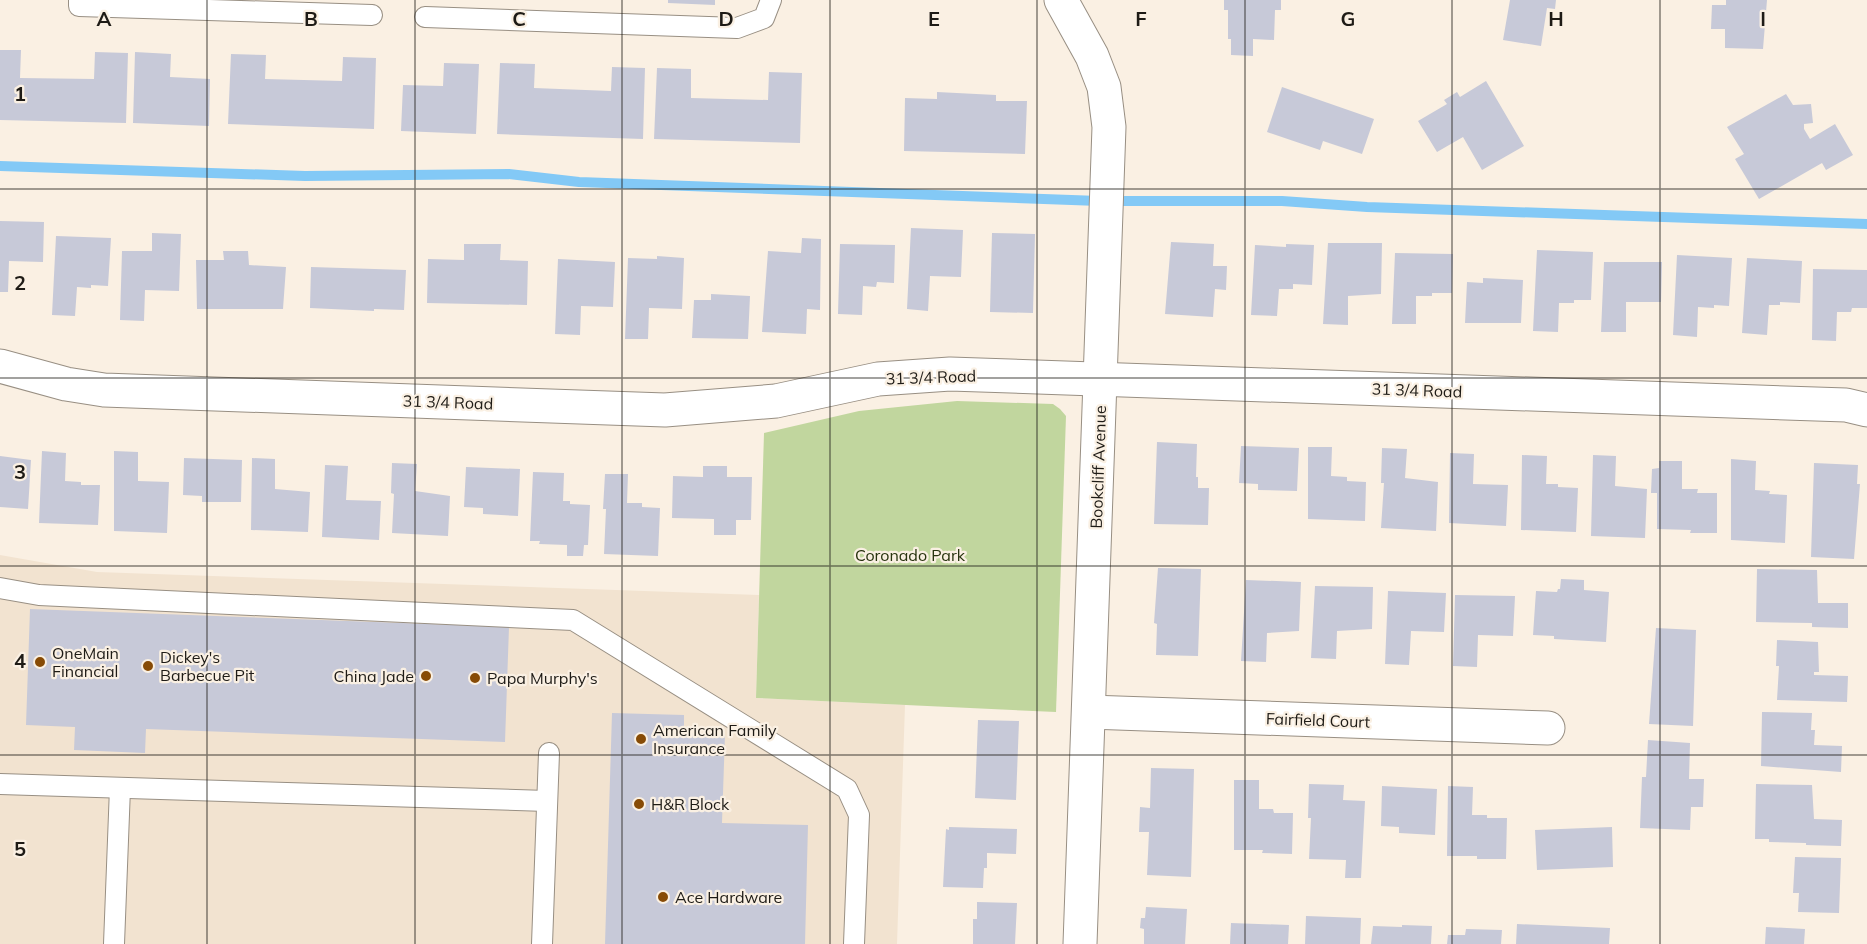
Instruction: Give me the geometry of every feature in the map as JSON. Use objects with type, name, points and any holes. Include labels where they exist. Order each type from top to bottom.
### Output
[{"type":"street","name":"Bookcliff Avenue","points":[[1061,0],[1092,56],[1104,87],[1109,127],[1080,944]]},
{"type":"street","name":"31 3/4 Road","points":[[0,366],[66,384],[104,390],[665,410],[776,401],[878,379],[950,374],[1846,405],[1867,410]]},
{"type":"street","name":"Fairfield Court","points":[[1089,712],[1548,729]]},
{"type":"lane","points":[[80,0],[79,6],[372,15]]},
{"type":"lane","points":[[425,17],[737,28],[764,18],[771,0]]},
{"type":"lane","points":[[0,588],[39,595],[573,621],[847,789],[859,815],[854,944]]},
{"type":"lane","points":[[542,944],[549,753]]},
{"type":"lane","points":[[0,784],[547,801]]},
{"type":"lane","points":[[114,944],[120,788]]},
{"type":"shaded area","points":[[0,555],[97,572],[759,595],[756,698],[905,705],[897,944],[0,944]]},
{"type":"green space","name":"Coronado Park","points":[[957,401],[1053,404],[1066,416],[1056,712],[756,698],[764,433],[859,411]]},
{"type":"building","points":[[668,0],[715,0],[715,5],[668,3]]},
{"type":"building","points":[[1224,0],[1281,0],[1281,10],[1275,10],[1274,40],[1253,39],[1253,56],[1231,55],[1231,39],[1228,39],[1228,10],[1224,10]]},
{"type":"building","points":[[1510,0],[1556,0],[1555,9],[1547,8],[1541,46],[1503,40]]},
{"type":"building","points":[[1726,0],[1767,0],[1763,49],[1725,48],[1725,29],[1711,29],[1712,5],[1726,5]]},
{"type":"building","points":[[0,50],[21,50],[20,78],[94,79],[95,52],[128,53],[126,123],[0,120]]},
{"type":"building","points":[[135,52],[171,54],[170,77],[210,79],[209,126],[133,123]]},
{"type":"building","points":[[231,54],[266,55],[265,79],[342,81],[343,57],[376,58],[374,129],[228,124]]},
{"type":"building","points":[[444,63],[479,64],[476,134],[401,131],[403,85],[443,86]]},
{"type":"building","points":[[500,63],[535,64],[534,88],[611,91],[612,67],[645,68],[643,139],[497,134]]},
{"type":"building","points":[[657,68],[691,69],[691,98],[768,100],[769,72],[802,73],[800,143],[654,139]]},
{"type":"building","points":[[1486,81],[1524,146],[1482,170],[1463,137],[1437,152],[1418,121],[1447,104],[1444,100],[1457,92],[1460,97]]},
{"type":"building","points":[[1282,87],[1374,119],[1362,154],[1323,141],[1320,150],[1267,132]]},
{"type":"building","points":[[937,92],[996,95],[996,101],[1027,101],[1025,154],[904,151],[905,98],[937,99]]},
{"type":"building","points":[[1786,94],[1793,105],[1811,104],[1813,123],[1804,124],[1804,129],[1810,139],[1835,124],[1853,155],[1826,170],[1822,163],[1759,199],[1735,159],[1744,154],[1727,127]]},
{"type":"building","points":[[0,221],[44,222],[43,262],[9,261],[8,292],[0,292]]},
{"type":"building","points":[[911,228],[963,230],[961,277],[930,276],[928,311],[907,309]]},
{"type":"building","points":[[152,233],[181,234],[179,291],[145,290],[144,321],[120,320],[122,251],[152,251]]},
{"type":"building","points":[[992,233],[1035,234],[1033,313],[990,312]]},
{"type":"building","points":[[56,236],[111,238],[108,286],[77,287],[75,316],[52,315]]},
{"type":"building","points":[[802,238],[821,239],[820,310],[807,309],[806,334],[762,332],[768,251],[801,253]]},
{"type":"building","points":[[1171,242],[1214,244],[1213,266],[1227,266],[1226,290],[1215,289],[1213,317],[1165,314]]},
{"type":"building","points":[[1328,243],[1382,243],[1381,294],[1348,296],[1348,325],[1323,324]]},
{"type":"building","points":[[464,244],[501,244],[500,260],[528,261],[527,305],[427,303],[428,259],[464,260]]},
{"type":"building","points":[[840,244],[895,245],[894,283],[877,282],[876,287],[863,286],[862,315],[838,314]]},
{"type":"building","points":[[1286,244],[1314,245],[1312,285],[1293,284],[1293,289],[1279,289],[1277,316],[1251,315],[1255,245],[1286,247]]},
{"type":"building","points":[[1537,250],[1593,252],[1591,300],[1559,303],[1558,332],[1533,331]]},
{"type":"building","points":[[223,251],[248,251],[249,265],[286,267],[283,309],[197,309],[196,260],[224,260]]},
{"type":"building","points":[[1395,253],[1453,254],[1452,293],[1416,296],[1416,324],[1392,324]]},
{"type":"building","points":[[1677,255],[1732,258],[1729,306],[1698,307],[1697,337],[1673,335]]},
{"type":"building","points":[[657,256],[684,258],[682,309],[649,308],[648,339],[625,339],[628,258],[657,259]]},
{"type":"building","points":[[1747,258],[1802,261],[1800,303],[1780,302],[1780,305],[1769,305],[1767,335],[1742,333]]},
{"type":"building","points":[[558,259],[615,262],[613,307],[581,306],[580,335],[555,334]]},
{"type":"building","points":[[1604,262],[1662,262],[1661,302],[1626,302],[1626,332],[1601,332]]},
{"type":"building","points":[[311,267],[406,270],[404,310],[310,308]]},
{"type":"building","points":[[1813,269],[1867,270],[1867,308],[1852,308],[1851,312],[1837,312],[1836,341],[1812,340]]},
{"type":"building","points":[[1483,278],[1523,280],[1521,323],[1465,323],[1467,282],[1483,283]]},
{"type":"building","points":[[711,294],[750,296],[748,339],[692,338],[694,300],[711,300]]},
{"type":"building","points":[[1157,442],[1197,444],[1198,488],[1209,488],[1208,525],[1154,524]]},
{"type":"building","points":[[1241,446],[1299,448],[1297,491],[1258,490],[1258,484],[1239,483]]},
{"type":"building","points":[[1308,447],[1332,447],[1331,476],[1347,477],[1347,481],[1366,482],[1365,521],[1308,519]]},
{"type":"building","points":[[1382,448],[1407,449],[1405,478],[1438,482],[1436,531],[1381,528],[1384,483],[1381,483]]},
{"type":"building","points":[[42,451],[66,453],[65,481],[81,482],[81,485],[100,485],[98,525],[39,523]]},
{"type":"building","points":[[114,451],[138,452],[138,481],[169,482],[167,533],[114,531]]},
{"type":"building","points":[[1450,453],[1474,454],[1473,484],[1508,485],[1506,526],[1449,523]]},
{"type":"building","points":[[1522,455],[1547,456],[1546,484],[1578,488],[1576,532],[1521,530]]},
{"type":"building","points":[[1593,455],[1616,456],[1615,486],[1647,489],[1645,538],[1591,536]]},
{"type":"building","points":[[0,456],[31,460],[28,509],[0,507]]},
{"type":"building","points":[[184,458],[242,460],[241,502],[202,502],[202,496],[183,495]]},
{"type":"building","points":[[252,458],[275,459],[275,489],[310,492],[308,532],[251,530]]},
{"type":"building","points":[[1731,459],[1756,461],[1755,490],[1787,495],[1785,543],[1731,540]]},
{"type":"building","points":[[1659,461],[1682,461],[1682,489],[1698,489],[1697,493],[1717,493],[1717,533],[1657,529],[1657,493],[1651,493],[1652,469],[1659,468]]},
{"type":"building","points":[[392,463],[417,464],[415,491],[450,496],[448,536],[392,533],[394,494],[391,493]]},
{"type":"building","points":[[1814,463],[1858,465],[1857,484],[1860,484],[1854,559],[1811,557]]},
{"type":"building","points":[[325,465],[348,466],[346,500],[381,501],[379,540],[322,537]]},
{"type":"building","points":[[703,466],[727,466],[727,477],[752,477],[751,520],[736,520],[736,535],[714,535],[714,519],[672,518],[673,476],[703,477]]},
{"type":"building","points":[[466,467],[520,469],[518,516],[483,514],[483,508],[464,507]]},
{"type":"building","points":[[533,472],[564,473],[563,501],[570,501],[570,504],[590,505],[588,545],[584,545],[583,556],[567,556],[567,545],[539,544],[540,541],[530,541]]},
{"type":"building","points":[[605,474],[628,474],[627,503],[642,503],[642,507],[660,508],[658,556],[604,554]]},
{"type":"building","points":[[1158,568],[1201,569],[1198,656],[1156,655],[1157,624],[1154,623]]},
{"type":"building","points":[[1757,569],[1817,570],[1818,603],[1848,603],[1848,628],[1812,627],[1812,623],[1756,622]]},
{"type":"building","points":[[1561,579],[1584,580],[1584,590],[1609,592],[1606,642],[1554,639],[1554,636],[1533,635],[1536,591],[1557,592],[1560,589]]},
{"type":"building","points":[[1246,580],[1301,582],[1299,631],[1267,633],[1266,662],[1241,661]]},
{"type":"building","points":[[1315,586],[1373,587],[1372,629],[1337,631],[1336,659],[1311,658]]},
{"type":"building","points":[[1388,591],[1446,593],[1444,632],[1411,631],[1409,665],[1385,664]]},
{"type":"building","points":[[1455,595],[1515,596],[1513,636],[1478,635],[1477,667],[1453,666]]},
{"type":"building","points":[[30,609],[509,627],[505,742],[146,729],[145,753],[74,750],[75,727],[26,725]]},
{"type":"building","points":[[1656,628],[1696,630],[1693,726],[1649,724]]},
{"type":"building","points":[[1777,640],[1818,642],[1819,672],[1814,672],[1814,675],[1848,676],[1847,702],[1777,700],[1779,666],[1776,666]]},
{"type":"building","points":[[1762,712],[1812,713],[1811,730],[1815,730],[1814,745],[1842,746],[1841,772],[1761,766]]},
{"type":"building","points":[[612,713],[684,715],[684,733],[725,734],[722,823],[808,825],[805,944],[605,944]]},
{"type":"building","points":[[978,720],[1019,721],[1016,800],[975,798]]},
{"type":"building","points":[[1648,740],[1690,743],[1689,779],[1704,779],[1703,807],[1691,807],[1690,830],[1640,828],[1642,777],[1646,777]]},
{"type":"building","points":[[1151,768],[1194,769],[1191,877],[1147,875],[1149,832],[1139,832],[1140,807],[1150,808]]},
{"type":"building","points":[[1234,780],[1259,780],[1259,809],[1273,809],[1274,813],[1293,813],[1292,854],[1262,853],[1263,850],[1234,850]]},
{"type":"building","points":[[1309,784],[1344,785],[1343,800],[1365,801],[1361,878],[1345,878],[1346,860],[1309,859],[1311,818],[1308,818]]},
{"type":"building","points":[[1756,784],[1812,785],[1814,819],[1842,820],[1841,846],[1769,842],[1769,839],[1755,839]]},
{"type":"building","points":[[1382,786],[1437,789],[1435,835],[1399,833],[1399,827],[1381,826]]},
{"type":"building","points":[[1448,786],[1473,787],[1472,815],[1507,818],[1506,859],[1447,856]]},
{"type":"building","points":[[949,827],[1017,829],[1016,854],[987,853],[983,888],[943,887],[946,829],[949,830]]},
{"type":"building","points":[[1612,827],[1613,867],[1537,870],[1535,830]]},
{"type":"building","points":[[1795,857],[1841,858],[1839,913],[1798,912],[1799,893],[1793,893]]},
{"type":"building","points":[[977,902],[1017,903],[1015,944],[973,944],[973,919],[977,919]]},
{"type":"building","points":[[1146,907],[1187,909],[1185,944],[1144,944],[1144,929],[1140,928],[1141,918],[1145,918]]},
{"type":"building","points":[[1306,916],[1361,918],[1360,944],[1305,944]]},
{"type":"building","points":[[1231,923],[1289,925],[1288,944],[1230,944]]},
{"type":"building","points":[[1517,924],[1610,928],[1609,944],[1516,944]]},
{"type":"building","points":[[1402,925],[1432,926],[1431,944],[1371,944],[1373,926],[1402,927]]},
{"type":"building","points":[[1766,927],[1805,929],[1804,944],[1765,944]]},
{"type":"building","points":[[1466,929],[1502,930],[1501,944],[1447,944],[1448,935],[1465,935]]},
{"type":"waterway","points":[[0,166],[305,176],[509,174],[579,182],[1099,201],[1282,201],[1367,207],[1867,224]]},
{"type":"place","name":"OneMain Financial","points":[[40,662]]},
{"type":"place","name":"Dickey's Barbecue Pit","points":[[148,666]]},
{"type":"place","name":"China Jade","points":[[426,676]]},
{"type":"place","name":"Papa Murphy's","points":[[475,678]]},
{"type":"place","name":"American Family Insurance","points":[[641,739]]},
{"type":"place","name":"H&R Block","points":[[639,804]]},
{"type":"place","name":"Ace Hardware","points":[[663,897]]}]
